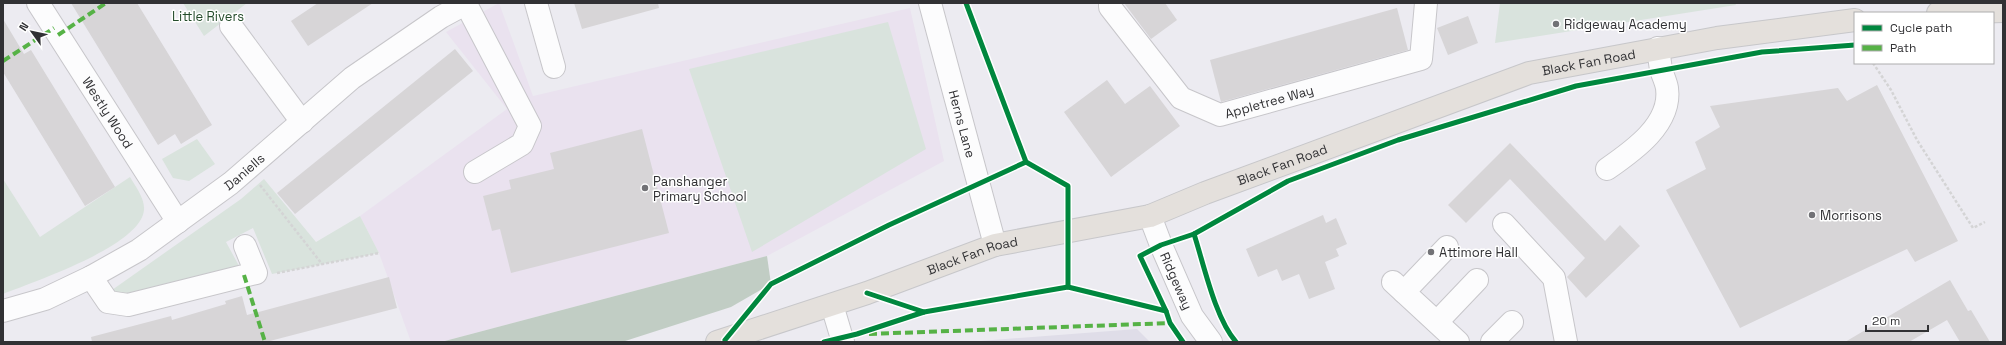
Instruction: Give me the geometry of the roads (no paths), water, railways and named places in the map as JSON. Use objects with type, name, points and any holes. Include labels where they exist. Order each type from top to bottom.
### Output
[{"type":"main road","points":[[1970,12],[2003,11]]},
{"type":"main road","name":"Black Fan Road","points":[[717,342],[832,305],[995,245],[1150,216],[1212,191],[1529,73],[1658,48],[1760,31],[1854,20]]},
{"type":"street","name":"Westly Wood","points":[[38,3],[178,222]]},
{"type":"street","name":"Daniells","points":[[3,311],[45,299],[91,277],[139,250],[247,169],[352,78],[442,17],[466,3]]},
{"type":"street","points":[[466,3],[530,126],[522,144],[475,172]]},
{"type":"street","points":[[536,3],[554,67]]},
{"type":"street","name":"Herns Lane","points":[[930,3],[995,245]]},
{"type":"street","name":"Appletree Way","points":[[1110,3],[1110,7],[1181,98],[1220,115],[1421,59],[1426,3]]},
{"type":"street","points":[[231,26],[302,122]]},
{"type":"street","points":[[1607,169],[1638,146],[1655,126],[1666,107],[1667,88],[1658,48]]},
{"type":"street","name":"Ridgeway","points":[[1150,216],[1192,316],[1211,342]]},
{"type":"street","points":[[1504,224],[1554,278],[1566,342]]},
{"type":"street","points":[[91,277],[108,302],[128,305],[256,273],[245,246]]},
{"type":"street","points":[[1447,247],[1399,287],[1458,342]]},
{"type":"street","points":[[1437,322],[1477,280]]},
{"type":"street","points":[[832,305],[844,342]]},
{"type":"street","points":[[1492,342],[1512,322]]},
{"type":"place","name":"Ridgeway Academy","points":[[1556,24]]},
{"type":"place","name":"Panshanger Primary School","points":[[645,188]]},
{"type":"place","name":"Morrisons","points":[[1812,215]]},
{"type":"place","name":"Attimore Hall","points":[[1431,252]]},
{"type":"park label","name":"Little Rivers","points":[[208,16]]}]
